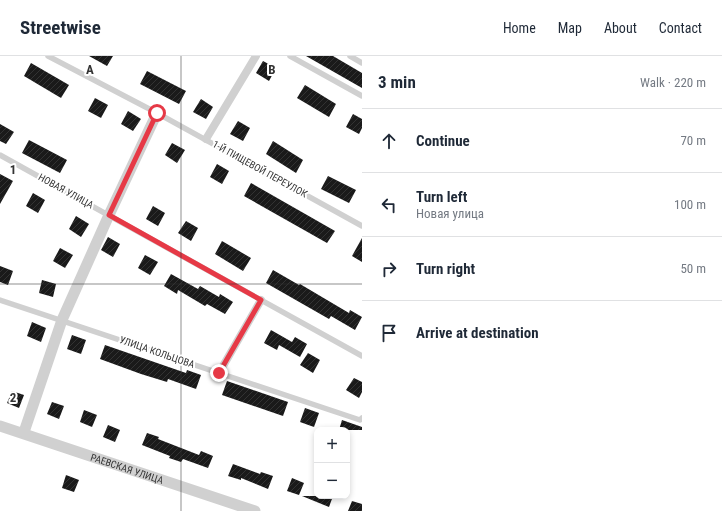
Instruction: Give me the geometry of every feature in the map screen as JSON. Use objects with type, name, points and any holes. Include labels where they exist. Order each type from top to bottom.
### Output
[{"type":"street","points":[[206,139],[256,56]]},
{"type":"street","points":[[24,432],[62,320],[157,113]]},
{"type":"street","points":[[219,373],[261,300]]},
{"type":"street","name":"РАЕВСКАЯ УЛИЦА","points":[[0,426],[24,432],[255,511]]},
{"type":"lane","name":"1-Й ПИЩЕВОЙ ПЕРЕУЛОК","points":[[48,56],[206,139],[362,226]]},
{"type":"lane","points":[[290,56],[362,96]]},
{"type":"lane","points":[[350,56],[362,63]]},
{"type":"lane","name":"НОВАЯ УЛИЦА","points":[[0,155],[362,356]]},
{"type":"lane","name":"УЛИЦА КОЛЬЦОВА","points":[[0,300],[361,419]]},
{"type":"building","points":[[89,56],[113,56],[107,66]]},
{"type":"building","points":[[306,56],[333,56],[362,73],[362,88]]},
{"type":"building","points":[[263,61],[276,68],[269,81],[256,73]]},
{"type":"building","points":[[31,63],[69,85],[61,98],[24,76]]},
{"type":"building","points":[[147,71],[186,91],[179,104],[140,84]]},
{"type":"building","points":[[305,85],[336,104],[329,117],[297,98]]},
{"type":"building","points":[[95,98],[108,105],[101,118],[88,111]]},
{"type":"building","points":[[201,99],[213,107],[206,119],[193,112]]},
{"type":"building","points":[[128,111],[141,119],[133,131],[121,124]]},
{"type":"building","points":[[353,114],[362,119],[362,128],[359,134],[346,127]]},
{"type":"building","points":[[238,121],[250,128],[243,141],[230,134]]},
{"type":"building","points":[[0,124],[14,132],[6,144],[0,141]]},
{"type":"building","points":[[29,140],[67,160],[60,173],[22,153]]},
{"type":"building","points":[[273,141],[303,160],[296,173],[266,154]]},
{"type":"building","points":[[172,143],[185,150],[177,163],[165,155]]},
{"type":"building","points":[[217,164],[229,171],[222,184],[210,177]]},
{"type":"building","points":[[0,174],[13,181],[0,204]]},
{"type":"building","points":[[328,176],[356,190],[349,203],[321,189]]},
{"type":"building","points":[[251,183],[335,231],[327,243],[244,196]]},
{"type":"building","points":[[33,193],[45,200],[38,213],[26,206]]},
{"type":"building","points":[[153,206],[165,213],[158,226],[146,219]]},
{"type":"building","points":[[76,216],[89,224],[81,237],[69,229]]},
{"type":"building","points":[[186,221],[198,228],[191,241],[178,233]]},
{"type":"building","points":[[108,237],[120,244],[113,257],[101,250]]},
{"type":"building","points":[[362,238],[362,262],[352,256]]},
{"type":"building","points":[[222,241],[251,258],[243,271],[215,254]]},
{"type":"building","points":[[60,248],[73,255],[65,268],[53,261]]},
{"type":"building","points":[[145,255],[158,262],[150,275],[138,268]]},
{"type":"building","points":[[0,266],[13,271],[8,285],[0,282]]},
{"type":"building","points":[[273,270],[349,313],[350,310],[362,317],[355,330],[331,316],[329,319],[266,283]]},
{"type":"building","points":[[171,274],[198,289],[200,286],[219,297],[220,294],[233,302],[225,314],[207,304],[205,306],[178,290],[177,294],[164,286]]},
{"type":"building","points":[[42,280],[56,284],[53,297],[39,293]]},
{"type":"building","points":[[32,322],[46,328],[41,342],[27,336]]},
{"type":"building","points":[[271,330],[292,342],[295,337],[307,344],[300,357],[279,345],[277,350],[264,343]]},
{"type":"building","points":[[72,335],[86,340],[81,354],[67,349]]},
{"type":"building","points":[[105,345],[186,373],[187,370],[201,375],[196,389],[168,379],[167,382],[141,374],[100,359]]},
{"type":"building","points":[[308,353],[320,360],[313,373],[300,365]]},
{"type":"building","points":[[354,378],[362,382],[362,392],[359,398],[346,390]]},
{"type":"building","points":[[227,381],[288,402],[283,416],[222,395]]},
{"type":"building","points":[[12,391],[24,395],[19,408],[7,403]]},
{"type":"building","points":[[52,402],[64,406],[59,419],[47,414]]},
{"type":"building","points":[[305,408],[319,413],[314,427],[300,422]]},
{"type":"building","points":[[84,410],[97,415],[92,427],[80,422]]},
{"type":"building","points":[[342,420],[362,427],[362,430],[350,430],[350,427],[340,427]]},
{"type":"building","points":[[108,425],[120,430],[115,442],[103,437]]},
{"type":"building","points":[[147,433],[159,437],[158,439],[199,455],[201,451],[213,456],[208,468],[183,459],[181,462],[169,458],[170,456],[142,445]]},
{"type":"building","points":[[233,464],[260,474],[261,472],[273,476],[268,489],[241,478],[241,480],[228,476]]},
{"type":"building","points":[[66,475],[79,480],[74,492],[62,488]]},
{"type":"building","points":[[292,478],[304,483],[299,495],[287,491]]},
{"type":"building","points":[[302,496],[314,496],[314,499],[332,499],[329,507]]},
{"type":"building","points":[[352,501],[362,504],[362,511],[348,511]]},
{"type":"route","points":[[157,113],[109,215],[261,300],[219,373]]}]
